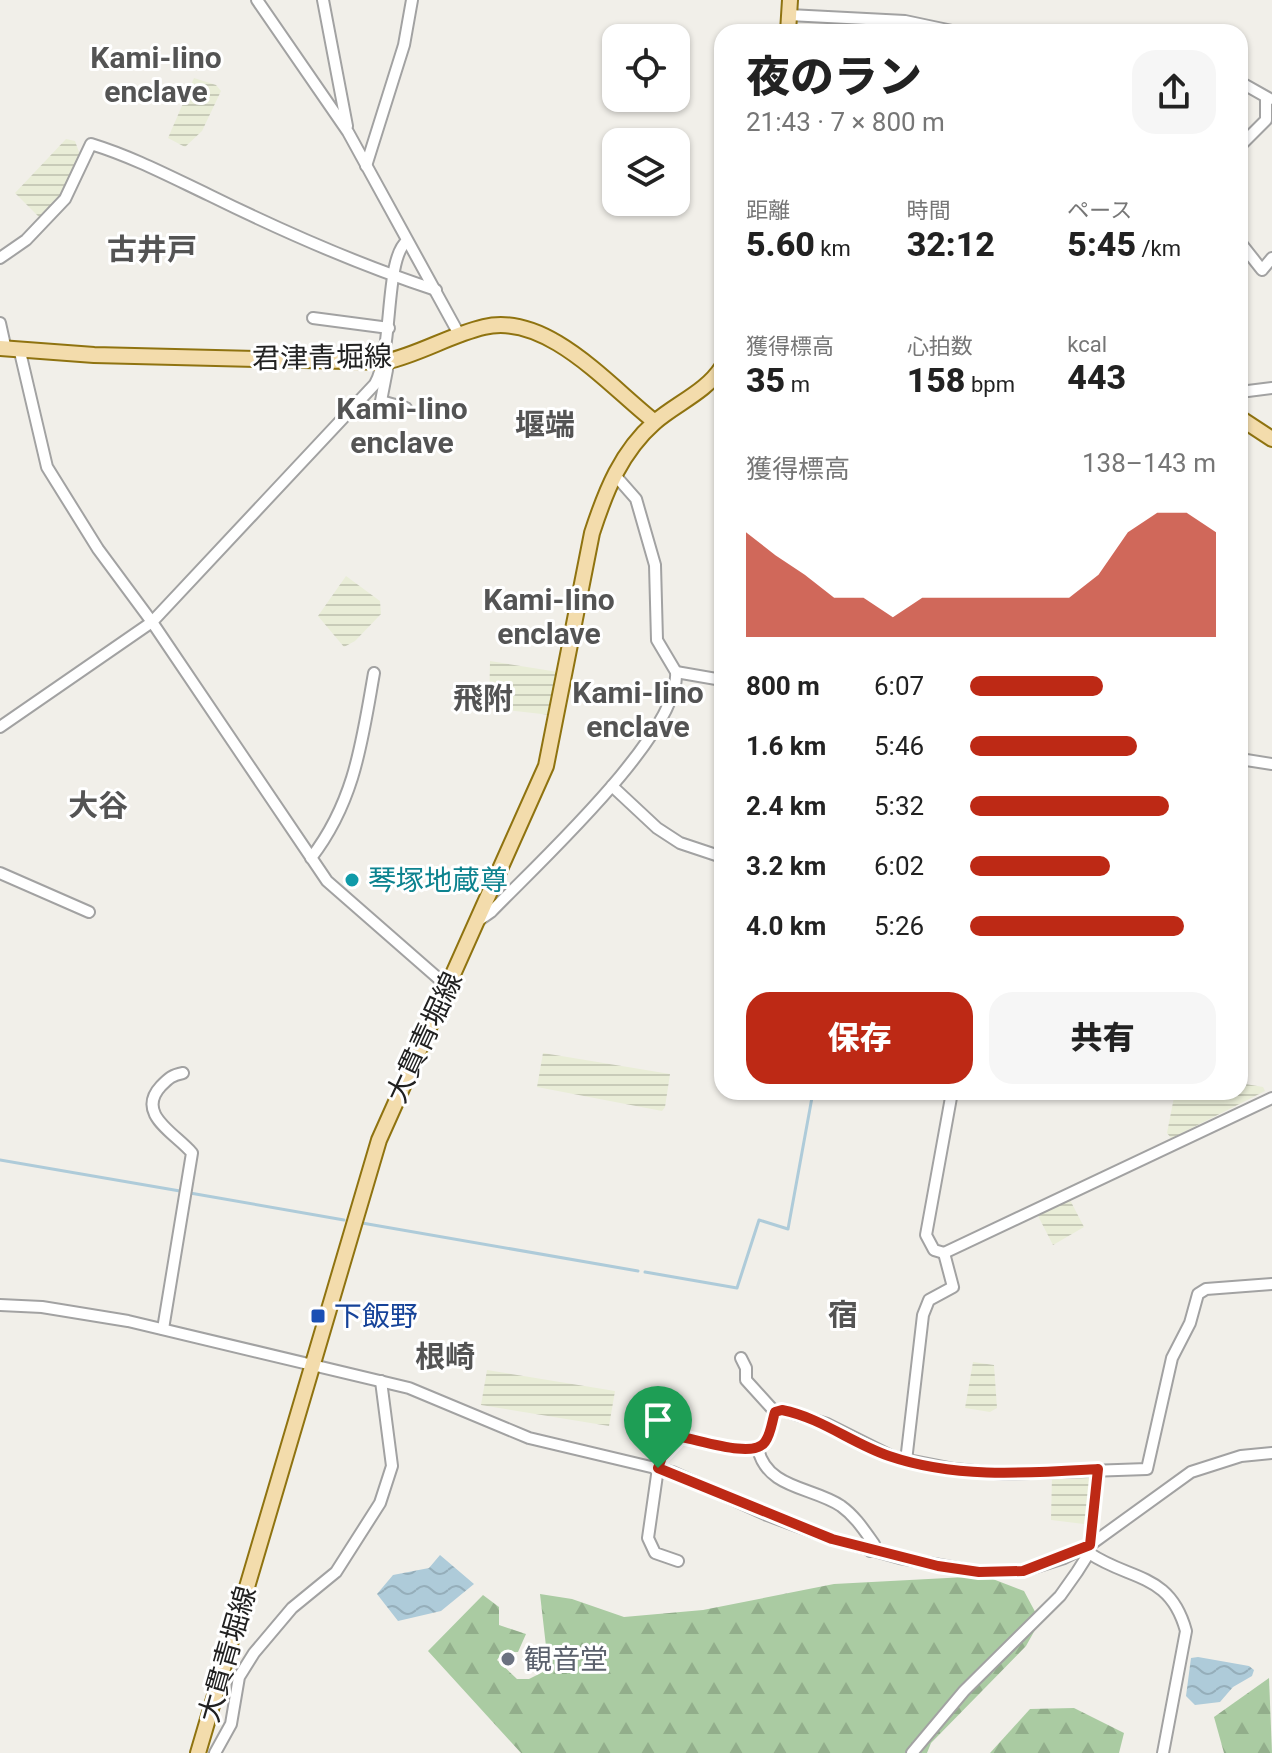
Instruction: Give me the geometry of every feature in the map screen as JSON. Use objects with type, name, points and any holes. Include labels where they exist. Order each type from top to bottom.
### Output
[{"type":"main road","name":"君津青堀線","points":[[9,350],[387,361],[494,325],[521,327],[544,334],[655,422]]},
{"type":"main road","name":"大貫青堀線","points":[[198,1753],[388,1115],[546,766],[592,533],[614,474],[655,422],[714,377]]},
{"type":"main road","points":[[1248,423],[1272,439]]},
{"type":"street","points":[[257,0],[348,132],[460,336]]},
{"type":"street","points":[[323,0],[348,132]]},
{"type":"street","points":[[366,166],[404,45],[412,0]]},
{"type":"street","points":[[789,7],[919,24]]},
{"type":"street","points":[[1248,87],[1269,99],[1266,120],[1248,138]]},
{"type":"street","points":[[0,258],[26,240],[65,199],[91,144],[132,156],[211,196],[393,276],[436,290]]},
{"type":"street","points":[[406,408],[383,403],[380,399],[387,361],[393,276],[401,245],[407,241]]},
{"type":"street","points":[[1248,252],[1262,270],[1272,258]]},
{"type":"street","points":[[313,318],[389,328]]},
{"type":"street","points":[[0,323],[47,467],[98,549],[152,622],[327,881],[447,986]]},
{"type":"street","points":[[0,727],[152,622],[375,384],[387,361]]},
{"type":"street","points":[[1248,391],[1272,388]]},
{"type":"street","points":[[478,921],[491,912],[612,786],[640,752],[673,691],[676,672],[657,640],[655,565],[636,499],[614,474]]},
{"type":"street","points":[[676,672],[714,679]]},
{"type":"street","points":[[311,858],[341,814],[352,782],[374,673]]},
{"type":"street","points":[[1248,760],[1272,764]]},
{"type":"street","points":[[612,786],[668,835],[714,854]]},
{"type":"street","points":[[0,873],[89,912]]},
{"type":"street","points":[[163,1329],[192,1153],[157,1119],[150,1104],[153,1095],[172,1075],[183,1073]]},
{"type":"street","points":[[951,1100],[926,1235],[934,1250],[944,1253],[1272,1098]]},
{"type":"street","points":[[906,1461],[923,1315],[929,1300],[953,1287],[944,1253]]},
{"type":"street","points":[[775,1412],[782,1410],[805,1415],[875,1451],[906,1461],[1004,1474],[1147,1469],[1172,1358],[1190,1323],[1198,1294],[1206,1289],[1272,1284]]},
{"type":"street","points":[[0,1305],[83,1313],[312,1362],[444,1401],[529,1438],[658,1468],[767,1515],[870,1551],[938,1566],[998,1573],[1042,1566],[1089,1549],[1191,1472],[1241,1456],[1272,1453]]},
{"type":"street","points":[[741,1358],[746,1368],[746,1380],[775,1412]]},
{"type":"street","points":[[215,1753],[231,1724],[239,1677],[254,1653],[292,1608],[336,1572],[380,1503],[392,1466],[381,1381]]},
{"type":"street","points":[[678,1561],[658,1555],[649,1544],[662,1457],[681,1437],[746,1451],[758,1449],[766,1442],[775,1412]]},
{"type":"street","points":[[758,1449],[761,1461],[774,1476],[838,1504],[852,1515],[874,1544],[870,1551]]},
{"type":"street","points":[[912,1753],[964,1691],[1060,1596],[1089,1549],[1098,1469]]},
{"type":"street","points":[[1089,1549],[1108,1566],[1139,1573],[1158,1586],[1182,1615],[1186,1631],[1163,1753]]},
{"type":"green space","points":[[194,78],[216,85],[221,91],[202,131],[185,147],[168,138]]},
{"type":"green space","points":[[66,139],[75,141],[80,155],[75,174],[59,199],[40,218],[15,193]]},
{"type":"green space","points":[[346,576],[380,601],[381,614],[355,641],[344,647],[318,616]]},
{"type":"green space","points":[[490,661],[558,672],[551,715],[489,708]]},
{"type":"green space","points":[[543,1053],[670,1074],[665,1107],[662,1111],[537,1087]]},
{"type":"green space","points":[[1248,1084],[1263,1087],[1265,1091],[1248,1100]]},
{"type":"green space","points":[[1173,1100],[1247,1100],[1176,1136],[1171,1138],[1167,1133]]},
{"type":"green space","points":[[1069,1198],[1084,1227],[1053,1245],[1037,1214]]},
{"type":"green space","points":[[973,1362],[994,1365],[997,1408],[990,1412],[965,1408]]},
{"type":"green space","points":[[487,1370],[615,1391],[609,1426],[481,1405]]},
{"type":"green space","points":[[1052,1476],[1094,1476],[1084,1524],[1051,1520]]},
{"type":"green space","points":[[985,1576],[1024,1591],[1040,1621],[1026,1646],[931,1743],[927,1753],[521,1753],[428,1651],[483,1595],[499,1607],[499,1625],[526,1634],[518,1652],[503,1652],[497,1660],[517,1679],[529,1679],[545,1671],[547,1655],[540,1594],[572,1599],[624,1617],[703,1610],[834,1584]]},
{"type":"green space","points":[[1269,1678],[1272,1753],[1224,1753],[1214,1717]]},
{"type":"green space","points":[[1074,1708],[1124,1733],[1119,1753],[990,1753],[1030,1709]]},
{"type":"water","points":[[440,1555],[474,1584],[441,1611],[398,1621],[377,1594],[393,1575],[429,1568]]},
{"type":"water","points":[[1191,1658],[1249,1666],[1254,1670],[1252,1676],[1233,1687],[1220,1702],[1195,1705],[1186,1696]]},
{"type":"waterway","points":[[645,1272],[737,1288],[759,1220],[788,1229],[812,1100]]},
{"type":"waterway","points":[[0,1160],[180,1191]]},
{"type":"waterway","points":[[190,1193],[344,1220]]},
{"type":"waterway","points":[[362,1223],[638,1271]]},
{"type":"place","name":"琴塚地蔵尊","points":[[352,880]]},
{"type":"place","name":"下飯野","points":[[318,1316]]},
{"type":"place","name":"観音堂","points":[[508,1659]]},
{"type":"district","name":"Kami-Iino enclave","points":[[156,75]]},
{"type":"district","name":"古井戸","points":[[152,250]]},
{"type":"district","name":"堰端","points":[[545,425]]},
{"type":"district","name":"Kami-Iino enclave","points":[[402,426]]},
{"type":"district","name":"Kami-Iino enclave","points":[[549,617]]},
{"type":"district","name":"飛附","points":[[483,699]]},
{"type":"district","name":"Kami-Iino enclave","points":[[638,710]]},
{"type":"district","name":"大谷","points":[[98,806]]},
{"type":"district","name":"宿","points":[[843,1315]]},
{"type":"district","name":"根崎","points":[[445,1357]]},
{"type":"route","points":[[782,1410],[827,1424],[875,1451],[906,1461],[1004,1474],[1098,1469],[1090,1545],[1042,1566],[998,1573],[938,1566],[870,1551],[767,1515],[699,1483],[658,1468],[662,1457],[681,1437],[746,1451],[758,1449],[766,1442],[775,1412],[782,1410]]}]
